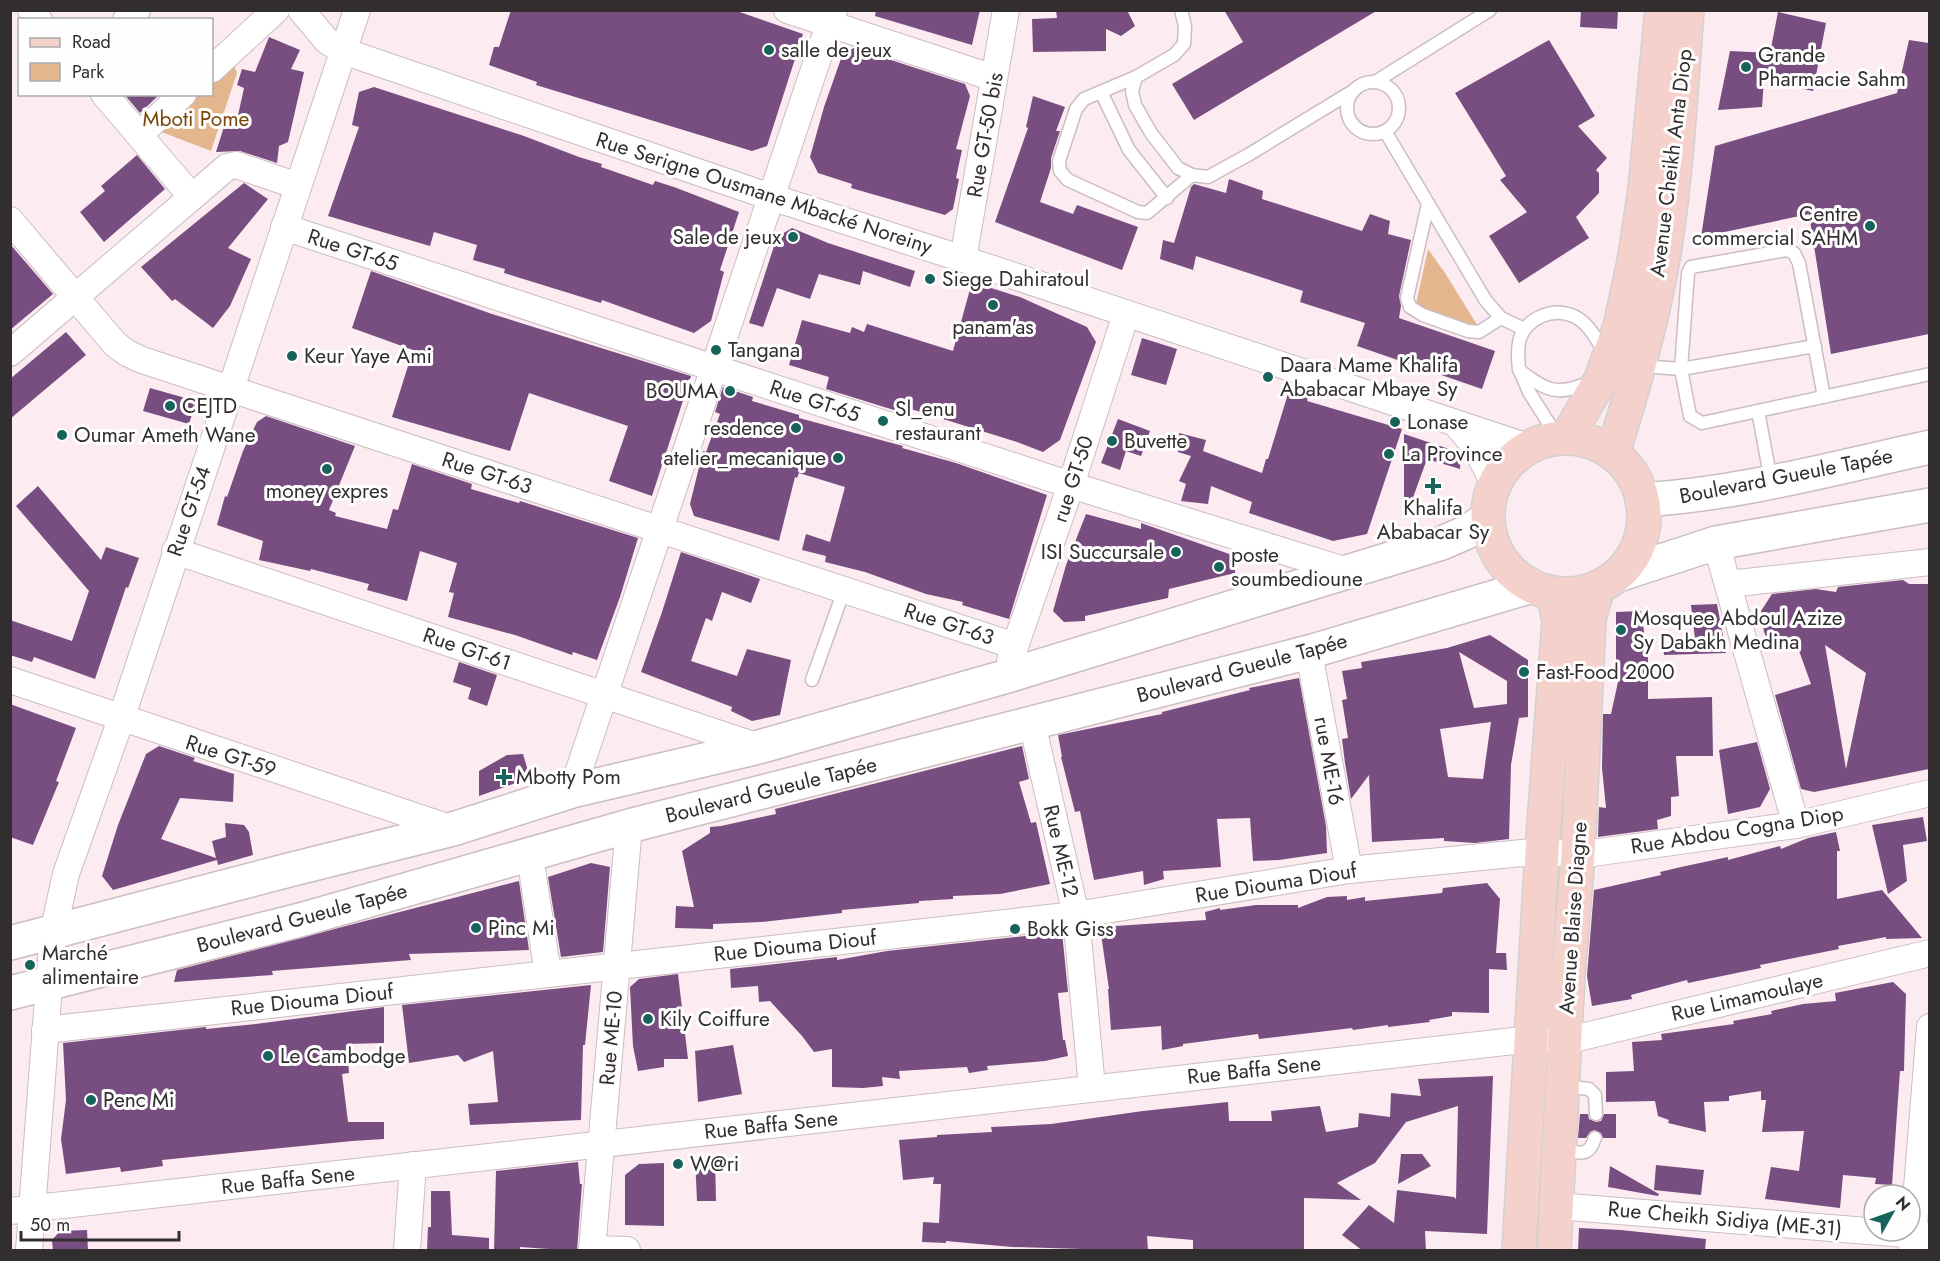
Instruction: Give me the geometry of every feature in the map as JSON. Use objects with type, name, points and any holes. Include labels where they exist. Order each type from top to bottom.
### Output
[{"type":"main road","name":"Avenue Cheikh Anta Diop","points":[[1563,437],[1605,369],[1620,327],[1634,262],[1653,114],[1662,10]]},
{"type":"main road","name":"Avenue Cheikh Anta Diop","points":[[1613,453],[1641,366],[1665,248],[1687,10]]},
{"type":"main road","points":[[1563,437],[1591,442],[1613,453],[1632,474],[1642,500],[1644,523],[1633,557],[1608,581],[1576,593],[1542,590],[1514,574],[1500,558],[1489,532],[1488,518],[1488,506],[1494,483],[1508,463],[1537,442],[1563,437]]},
{"type":"main road","name":"Avenue Blaise Diagne","points":[[1519,1251],[1542,851],[1570,699],[1589,618],[1608,581]]},
{"type":"main road","name":"Avenue Blaise Diagne","points":[[1542,590],[1559,621],[1570,699],[1578,855],[1562,1085],[1554,1251]]},
{"type":"street","points":[[213,68],[276,10]]},
{"type":"street","points":[[301,10],[335,46]]},
{"type":"street","name":"Rue GT-54","points":[[53,933],[66,874],[121,719],[298,186],[335,46],[357,10]]},
{"type":"street","points":[[788,10],[831,18],[994,78]]},
{"type":"street","name":"Rue GT-50 bis","points":[[963,259],[1006,10]]},
{"type":"street","points":[[572,791],[831,18]]},
{"type":"street","name":"Rue Serigne Ousmane Mbacké Noreiny","points":[[335,46],[771,197],[1457,425]]},
{"type":"street","points":[[106,96],[192,197]]},
{"type":"street","points":[[139,135],[181,96]]},
{"type":"street","points":[[10,353],[227,167],[236,165],[298,186]]},
{"type":"street","name":"Rue GT-63","points":[[10,220],[115,344],[142,360],[1015,646]]},
{"type":"street","name":"Rue GT-65","points":[[284,227],[1071,485],[1347,571]]},
{"type":"street","name":"rue GT-50","points":[[1004,677],[1071,485],[1126,314]]},
{"type":"street","points":[[1457,425],[1528,447]]},
{"type":"street","points":[[1457,425],[1474,445],[1494,483]]},
{"type":"street","name":"Boulevard Gueule Tapée","points":[[1642,500],[1682,498],[1771,483],[1929,447]]},
{"type":"street","points":[[1608,581],[1716,543],[1929,505]]},
{"type":"street","points":[[10,943],[453,829],[572,791],[759,747],[1004,677],[1442,543],[1467,532],[1488,518]]},
{"type":"street","points":[[1716,543],[1796,825]]},
{"type":"street","name":"Rue GT-61","points":[[175,551],[759,747]]},
{"type":"street","points":[[1728,584],[1929,562]]},
{"type":"street","name":"Boulevard Gueule Tapée","points":[[10,993],[300,920],[629,826],[1542,590]]},
{"type":"street","name":"rue ME-16","points":[[1309,651],[1349,870]]},
{"type":"street","name":"Rue GT-59","points":[[10,680],[453,829]]},
{"type":"street","name":"Rue ME-12","points":[[1032,723],[1076,915],[1092,1088]]},
{"type":"street","name":"Rue Abdou Cogna Diop","points":[[1542,851],[1578,855],[1796,825],[1929,793]]},
{"type":"street","name":"Rue ME-10","points":[[592,1250],[629,826]]},
{"type":"street","name":"Rue Diouma Diouf","points":[[45,1030],[1076,915],[1349,870],[1542,851]]},
{"type":"street","points":[[530,856],[548,974]]},
{"type":"street","points":[[29,1251],[21,1210],[45,1030],[53,933]]},
{"type":"street","name":"Rue Limamoulaye","points":[[1532,1039],[1565,1041],[1929,953]]},
{"type":"street","points":[[1921,1183],[1929,1027]]},
{"type":"street","name":"Rue Baffa Sene","points":[[21,1210],[1532,1039]]},
{"type":"street","points":[[407,1251],[413,1165]]},
{"type":"street","name":"Rue Cheikh Sidiya (ME-31)","points":[[1557,1206],[1862,1235]]},
{"type":"street","points":[[592,1250],[627,1251]]},
{"type":"lane","points":[[1181,10],[1185,26],[1184,44],[1174,55],[1136,77],[1084,99],[1076,109],[1059,161],[1060,171],[1068,180],[1138,212],[1147,213],[1192,176]]},
{"type":"lane","points":[[1136,77],[1132,91],[1135,105],[1151,133],[1178,168],[1192,176],[1208,177],[1363,84],[1375,82],[1490,10]]},
{"type":"lane","points":[[1353,91],[1348,100],[1349,120],[1365,133],[1376,134],[1385,131],[1394,124],[1398,114],[1398,103],[1394,93],[1375,82]]},
{"type":"lane","points":[[1101,92],[1129,150],[1167,198]]},
{"type":"lane","points":[[1385,131],[1486,301],[1501,318],[1524,329]]},
{"type":"lane","points":[[1428,204],[1407,298],[1410,308],[1468,331],[1479,332],[1501,318]]},
{"type":"lane","points":[[1824,397],[1800,263],[1794,253],[1786,250],[1691,267],[1688,273],[1682,369],[1690,416],[1694,420],[1702,423],[1824,397],[1929,374]]},
{"type":"lane","points":[[1520,370],[1538,384],[1556,391],[1568,391],[1605,369],[1586,326],[1572,315],[1545,314],[1524,329],[1520,339],[1517,355],[1520,370],[1529,392],[1563,437]]},
{"type":"lane","points":[[1641,366],[1682,369],[1815,346]]},
{"type":"lane","points":[[1758,411],[1771,483]]},
{"type":"lane","points":[[812,680],[844,590]]},
{"type":"lane","points":[[1562,1085],[1589,1089],[1595,1095],[1596,1114]]},
{"type":"lane","points":[[1560,1150],[1585,1153],[1592,1149],[1595,1138]]},
{"type":"green space","name":"Mboti Pome","points":[[230,55],[237,73],[211,151],[151,128],[186,96],[213,96],[213,71]]},
{"type":"green space","points":[[1428,249],[1479,328],[1454,325],[1416,304]]},
{"type":"building","points":[[511,10],[734,10],[803,34],[767,146],[752,151],[536,85],[537,82],[489,65],[494,47],[499,47]]},
{"type":"building","points":[[876,10],[980,10],[972,45],[875,16]]},
{"type":"building","points":[[1056,10],[1127,10],[1135,26],[1121,36],[1106,29],[1106,51],[1033,52],[1032,19],[1057,18]]},
{"type":"building","points":[[1224,10],[1378,10],[1194,120],[1172,84],[1243,42]]},
{"type":"building","points":[[1581,10],[1618,10],[1617,29],[1580,27]]},
{"type":"building","points":[[1778,12],[1826,23],[1813,91],[1764,80],[1762,107],[1718,110],[1730,51],[1770,53]]},
{"type":"building","points":[[269,37],[300,50],[291,69],[304,72],[288,142],[279,146],[277,163],[240,151],[216,152],[227,117],[237,120],[244,88],[237,85],[242,69],[255,72]]},
{"type":"building","points":[[1549,40],[1595,116],[1578,126],[1607,158],[1596,170],[1599,173],[1599,193],[1576,217],[1589,238],[1519,283],[1489,236],[1527,212],[1500,180],[1506,176],[1455,93]]},
{"type":"building","name":"Centre commercial SAHM","points":[[1909,40],[1929,43],[1929,334],[1831,354],[1809,214],[1701,237],[1715,146],[1897,93]]},
{"type":"building","points":[[854,48],[965,84],[970,96],[956,149],[962,150],[956,178],[959,179],[953,209],[945,215],[851,188],[852,184],[818,173],[810,157],[824,107],[843,53]]},
{"type":"building","points":[[374,87],[524,136],[653,185],[655,181],[674,187],[739,212],[720,270],[724,272],[711,321],[694,333],[602,300],[601,303],[504,273],[505,269],[473,260],[477,245],[434,232],[430,246],[328,216],[359,127],[352,125],[359,92]]},
{"type":"building","points":[[126,96],[158,96],[140,113]]},
{"type":"building","points":[[1033,96],[1065,107],[1056,131],[1060,131],[1040,202],[1073,214],[1077,205],[1138,227],[1122,270],[995,222],[1028,128],[1026,127]]},
{"type":"building","points":[[137,155],[165,189],[104,242],[80,212],[105,191],[101,186]]},
{"type":"building","points":[[1229,179],[1263,191],[1262,199],[1362,231],[1370,214],[1390,221],[1388,234],[1411,240],[1399,296],[1401,306],[1399,318],[1495,351],[1482,389],[1357,346],[1365,323],[1300,302],[1303,291],[1196,256],[1193,270],[1160,259],[1163,240],[1174,243],[1191,187],[1194,184],[1226,193]]},
{"type":"building","points":[[244,183],[268,199],[228,248],[251,259],[230,306],[213,328],[175,299],[172,301],[141,267]]},
{"type":"building","points":[[792,228],[828,243],[915,271],[910,287],[863,271],[860,285],[819,274],[810,299],[777,288],[763,327],[749,323],[777,237]]},
{"type":"building","points":[[10,244],[53,294],[10,330]]},
{"type":"building","points":[[371,271],[492,314],[691,376],[652,496],[609,481],[628,426],[529,393],[510,451],[392,417],[413,350],[352,328]]},
{"type":"building","points":[[972,282],[1020,297],[1087,327],[1096,342],[1060,440],[1043,452],[911,409],[910,415],[826,389],[829,377],[789,365],[802,320],[850,333],[852,327],[864,332],[867,324],[953,351]]},
{"type":"building","points":[[66,332],[86,355],[10,419],[10,379]]},
{"type":"building","points":[[1142,338],[1177,349],[1166,385],[1131,375]]},
{"type":"building","points":[[1291,384],[1310,390],[1307,401],[1402,429],[1367,534],[1333,541],[1249,513],[1252,502],[1211,486],[1208,504],[1181,501],[1186,484],[1179,481],[1191,456],[1178,452],[1179,433],[1206,440],[1203,451],[1262,473]]},
{"type":"building","points":[[723,387],[753,397],[752,401],[799,415],[799,418],[903,446],[902,448],[956,463],[1047,495],[1009,619],[962,605],[963,602],[926,594],[865,572],[825,562],[826,556],[802,550],[806,534],[830,542],[845,487],[799,473],[797,478],[795,477],[779,541],[694,516],[690,504],[703,451],[706,452],[720,414],[715,412]]},
{"type":"building","name":"CEJTD","points":[[150,388],[196,401],[189,424],[143,411]]},
{"type":"building","points":[[266,416],[355,446],[329,510],[336,513],[335,516],[387,529],[393,509],[398,510],[412,464],[472,484],[471,489],[519,503],[520,501],[638,538],[597,660],[573,652],[572,655],[515,635],[448,617],[454,593],[449,592],[457,563],[420,551],[407,601],[367,590],[369,584],[311,569],[310,571],[259,560],[263,541],[217,525],[225,496],[227,497],[243,451],[257,422]]},
{"type":"building","points":[[1118,419],[1150,431],[1141,456],[1126,451],[1120,470],[1101,463]]},
{"type":"building","points":[[1404,434],[1461,453],[1460,469],[1427,459],[1407,514],[1404,514]]},
{"type":"building","points":[[38,486],[101,560],[106,547],[139,558],[128,588],[126,587],[95,679],[34,657],[32,662],[10,655],[10,620],[72,641],[89,591],[16,506]]},
{"type":"building","points":[[1086,514],[1141,529],[1141,523],[1235,556],[1235,573],[1169,589],[1168,598],[1085,616],[1085,621],[1064,622],[1053,611],[1066,565]]},
{"type":"building","points":[[681,552],[760,579],[751,603],[722,592],[712,621],[706,618],[691,661],[737,676],[747,649],[791,660],[780,715],[752,721],[731,711],[732,707],[641,672]]},
{"type":"building","points":[[1903,580],[1909,584],[1929,584],[1929,769],[1814,792],[1801,789],[1775,695],[1811,684],[1794,637],[1769,643],[1764,632],[1761,611],[1772,594],[1816,589],[1836,592],[1838,587]],"holes":[[[1825,645],[1866,673],[1846,769]]]},
{"type":"building","points":[[1717,604],[1726,653],[1664,655],[1663,645],[1695,639],[1691,605]]},
{"type":"building","points":[[1641,611],[1648,659],[1648,699],[1712,697],[1713,756],[1676,756],[1679,796],[1671,797],[1671,816],[1657,820],[1658,829],[1598,837],[1599,807],[1606,808],[1602,768],[1603,714],[1611,714],[1618,682],[1612,682],[1616,660],[1616,612]]},
{"type":"building","points":[[1490,635],[1528,660],[1528,717],[1519,718],[1511,765],[1509,839],[1475,843],[1444,841],[1444,838],[1372,842],[1369,775],[1351,799],[1342,739],[1348,738],[1342,700],[1347,699],[1342,671],[1362,668],[1361,662],[1447,648]],"holes":[[[1459,652],[1507,681],[1507,704],[1474,708]],[[1491,722],[1483,779],[1448,777],[1440,729]]]},
{"type":"building","points":[[459,662],[497,675],[487,706],[468,699],[471,688],[453,682]]},
{"type":"building","points":[[1299,678],[1326,826],[1327,853],[1279,860],[1253,861],[1250,818],[1217,819],[1221,867],[1163,871],[1164,879],[1144,885],[1143,871],[1094,880],[1080,811],[1075,812],[1061,757],[1058,735],[1162,714],[1162,712],[1250,690],[1249,688]]},
{"type":"building","points":[[10,704],[76,728],[56,781],[59,782],[33,845],[10,837]]},
{"type":"building","points":[[1757,742],[1770,789],[1760,807],[1728,814],[1719,750]]},
{"type":"building","points":[[159,746],[195,758],[193,761],[234,774],[233,802],[180,798],[161,839],[216,858],[212,841],[226,837],[225,823],[244,825],[249,832],[253,855],[218,865],[217,860],[113,890],[102,876],[118,825],[146,754]]},
{"type":"building","points":[[1022,746],[1029,779],[1019,782],[1031,823],[1036,822],[1050,884],[1000,894],[953,896],[953,899],[842,910],[842,913],[761,922],[713,924],[713,929],[675,928],[676,906],[694,907],[682,851],[710,833],[710,827],[776,814],[775,809]]},
{"type":"building","points":[[523,754],[530,778],[479,796],[479,771],[507,755]]},
{"type":"building","points":[[1923,817],[1927,841],[1903,845],[1907,881],[1888,894],[1872,825]]},
{"type":"building","points":[[1836,832],[1840,851],[1837,851],[1837,899],[1882,890],[1922,938],[1886,939],[1886,937],[1838,946],[1839,949],[1688,983],[1687,980],[1631,995],[1632,999],[1592,1006],[1587,976],[1594,890],[1661,875],[1660,872],[1681,867],[1728,857],[1728,860],[1780,846],[1781,849],[1808,838]]},
{"type":"building","points":[[591,863],[610,867],[603,952],[561,957],[548,877]]},
{"type":"building","points":[[519,881],[529,950],[409,954],[411,960],[272,971],[273,975],[174,982],[177,970]]},
{"type":"building","points":[[1487,883],[1500,899],[1496,953],[1506,953],[1507,970],[1489,969],[1489,1013],[1452,1012],[1452,1016],[1429,1020],[1430,1022],[1259,1039],[1258,1034],[1183,1044],[1183,1046],[1162,1050],[1161,1026],[1111,1030],[1109,989],[1100,927],[1206,920],[1205,912],[1220,908],[1220,910],[1256,905],[1298,905],[1298,908],[1327,897],[1347,896],[1347,900],[1365,897],[1365,901],[1442,893],[1443,888]]},
{"type":"building","points":[[1062,932],[1068,992],[1058,993],[1063,1040],[1065,1040],[1068,1056],[1045,1061],[987,1066],[988,1070],[969,1073],[967,1067],[899,1071],[900,1079],[882,1077],[883,1086],[832,1087],[832,1049],[814,1052],[770,1001],[759,1002],[758,986],[731,988],[730,969],[837,957],[837,960],[887,951]]},
{"type":"building","name":"Kily Coiffure","points":[[678,974],[688,1059],[664,1059],[664,1067],[638,1071],[633,1046],[630,987],[639,979]]},
{"type":"building","points":[[1893,982],[1906,994],[1904,1071],[1900,1071],[1892,1183],[1875,1183],[1876,1178],[1843,1175],[1840,1208],[1765,1199],[1771,1167],[1799,1171],[1804,1131],[1762,1132],[1766,1100],[1761,1100],[1761,1091],[1729,1096],[1729,1101],[1704,1102],[1706,1132],[1668,1123],[1669,1120],[1658,1116],[1655,1101],[1606,1102],[1606,1072],[1634,1071],[1632,1042],[1662,1040],[1661,1034],[1734,1024],[1733,1021],[1772,1014],[1771,1011],[1803,1004],[1836,1001],[1835,993]]},
{"type":"building","points":[[591,985],[585,1045],[583,1045],[581,1120],[470,1125],[468,1104],[498,1102],[493,1051],[464,1062],[458,1055],[409,1063],[402,1005]]},
{"type":"building","points":[[384,1007],[384,1043],[347,1044],[349,1073],[342,1074],[348,1122],[384,1122],[384,1139],[162,1160],[163,1166],[121,1172],[120,1167],[66,1174],[61,1139],[66,1100],[63,1043],[206,1027],[206,1029],[256,1024]]},
{"type":"building","points":[[733,1045],[742,1094],[698,1102],[695,1051]]},
{"type":"building","points":[[1493,1076],[1487,1234],[1425,1231],[1426,1251],[1363,1251],[1342,1235],[1369,1205],[1394,1223],[1397,1190],[1456,1199],[1458,1106],[1406,1122],[1375,1163],[1337,1183],[1361,1200],[1304,1198],[1304,1251],[1193,1251],[1193,1240],[1147,1236],[1148,1251],[1012,1247],[946,1241],[946,1243],[922,1242],[923,1222],[939,1223],[941,1184],[933,1184],[934,1177],[903,1180],[899,1140],[992,1132],[991,1127],[1051,1124],[1228,1102],[1229,1121],[1272,1121],[1271,1111],[1320,1106],[1326,1132],[1358,1127],[1359,1113],[1390,1117],[1391,1093],[1421,1096],[1418,1079]]},
{"type":"building","points":[[1580,1114],[1588,1114],[1589,1119],[1596,1122],[1601,1121],[1604,1114],[1616,1114],[1616,1138],[1603,1138],[1601,1133],[1594,1130],[1586,1138],[1578,1138]]},
{"type":"building","points":[[1401,1154],[1422,1154],[1431,1166],[1398,1184]]},
{"type":"building","points":[[715,1157],[716,1201],[697,1201],[695,1158]]},
{"type":"building","points":[[578,1162],[580,1184],[582,1184],[577,1251],[520,1247],[520,1251],[494,1251],[496,1171]]},
{"type":"building","points":[[664,1163],[664,1226],[625,1225],[625,1175],[639,1164]]},
{"type":"building","points":[[1656,1165],[1704,1170],[1701,1195],[1654,1190]]},
{"type":"building","points":[[1610,1166],[1659,1194],[1658,1196],[1608,1187]]},
{"type":"building","points":[[431,1191],[450,1191],[452,1235],[489,1238],[489,1251],[427,1251],[428,1227],[431,1227]]},
{"type":"building","points":[[1579,1228],[1706,1239],[1705,1251],[1578,1251]]},
{"type":"building","points":[[87,1230],[88,1251],[53,1251],[52,1240],[60,1231]]},
{"type":"place","name":"salle de jeux","points":[[769,50]]},
{"type":"place","name":"Grande Pharmacie Sahm","points":[[1746,67]]},
{"type":"place","name":"Centre commercial SAHM","points":[[1870,226]]},
{"type":"place","name":"Sale de jeux","points":[[793,237]]},
{"type":"place","name":"Siege Dahiratoul","points":[[930,279]]},
{"type":"place","name":"panam'as","points":[[993,305]]},
{"type":"place","name":"Tangana","points":[[716,350]]},
{"type":"place","name":"Keur Yaye Ami","points":[[292,356]]},
{"type":"place","name":"Daara Mame Khalifa Ababacar Mbaye Sy","points":[[1268,377]]},
{"type":"place","name":"BOUMA","points":[[730,391]]},
{"type":"place","name":"CEJTD","points":[[170,406]]},
{"type":"place","name":"Sl_enu restaurant","points":[[883,421]]},
{"type":"place","name":"Lonase","points":[[1395,422]]},
{"type":"place","name":"resdence","points":[[796,428]]},
{"type":"place","name":"Oumar Ameth Wane","points":[[62,435]]},
{"type":"place","name":"Buvette","points":[[1112,441]]},
{"type":"place","name":"La Province","points":[[1389,454]]},
{"type":"place","name":"atelier_mecanique","points":[[838,458]]},
{"type":"place","name":"money expres","points":[[327,469]]},
{"type":"place","name":"Khalifa Ababacar Sy","points":[[1433,486]]},
{"type":"place","name":"ISI Succursale","points":[[1176,552]]},
{"type":"place","name":"poste soumbedioune","points":[[1219,567]]},
{"type":"place","name":"Mosquee Abdoul Azize Sy Dabakh Medina","points":[[1621,630]]},
{"type":"place","name":"Fast-Food 2000","points":[[1524,672]]},
{"type":"place","name":"Mbotty Pom","points":[[504,777]]},
{"type":"place","name":"Pinc Mi","points":[[476,928]]},
{"type":"place","name":"Bokk Giss","points":[[1015,929]]},
{"type":"place","name":"Marché alimentaire","points":[[30,965]]},
{"type":"place","name":"Kily Coiffure","points":[[648,1019]]},
{"type":"place","name":"Le Cambodge","points":[[268,1056]]},
{"type":"place","name":"Penc Mi","points":[[91,1100]]},
{"type":"place","name":"W@ri","points":[[678,1164]]}]
